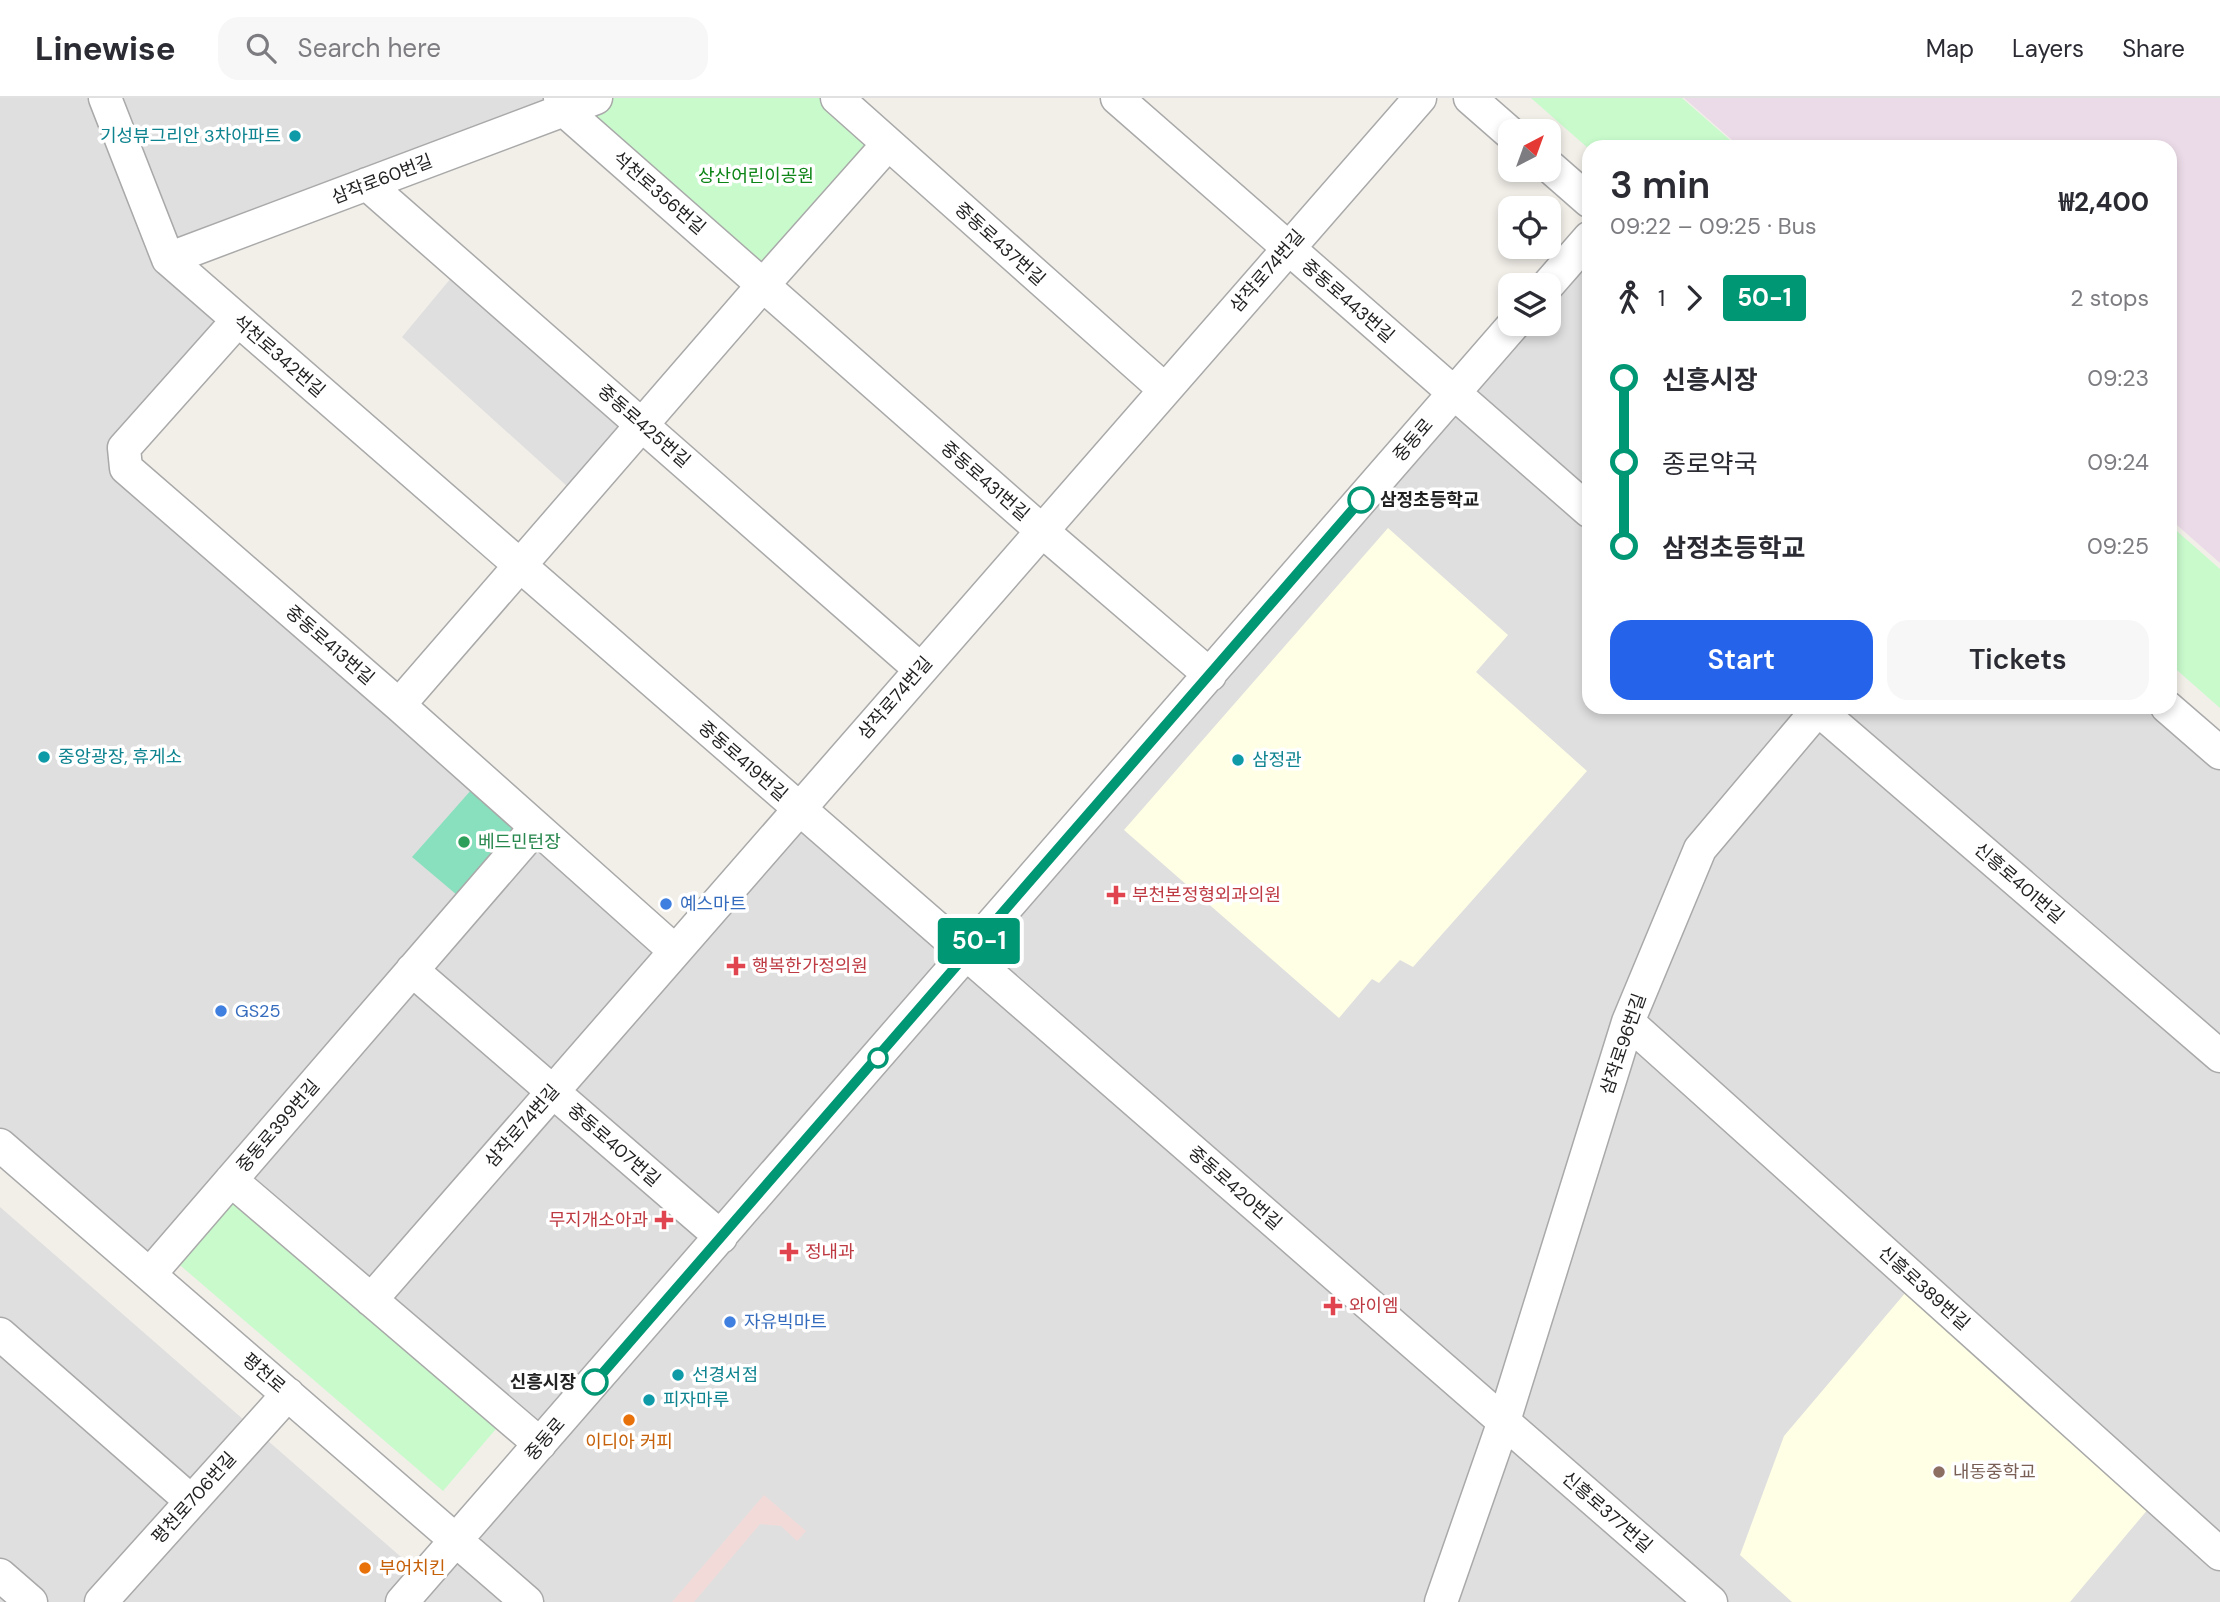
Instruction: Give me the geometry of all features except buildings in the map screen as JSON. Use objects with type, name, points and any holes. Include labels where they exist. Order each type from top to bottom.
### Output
[{"type":"street","name":"석천로342번길","points":[[105,98],[168,259],[519,566]]},
{"type":"street","name":"삼작로60번길","points":[[168,259],[367,184],[562,104],[596,98]]},
{"type":"street","name":"중동로437번길","points":[[837,98],[1164,389]]},
{"type":"street","name":"중동로443번길","points":[[1117,98],[1582,505]]},
{"type":"street","name":"삼작로74번길","points":[[371,1300],[1420,98]]},
{"type":"street","points":[[1470,98],[1498,122]]},
{"type":"street","name":"석천로356번길","points":[[562,104],[763,285]]},
{"type":"street","points":[[399,705],[888,144]]},
{"type":"street","points":[[1561,176],[1582,195]]},
{"type":"street","name":"중동로425번길","points":[[367,184],[920,668]]},
{"type":"street","points":[[1558,273],[1582,245]]},
{"type":"street","name":"중동로431번길","points":[[763,285],[1210,675]]},
{"type":"street","name":"중동로413번길","points":[[238,320],[124,448],[126,468],[399,705],[675,951]]},
{"type":"street","name":"중동로","points":[[402,1602],[1504,336]]},
{"type":"street","name":"중동로419번길","points":[[519,566],[966,956]]},
{"type":"street","name":"삼작로96번길","points":[[1441,1602],[1504,1421],[1628,1022],[1700,849],[1813,714]]},
{"type":"street","name":"신흥로401번길","points":[[1825,714],[2220,1056]]},
{"type":"street","points":[[2175,714],[2220,753]]},
{"type":"street","name":"중동로399번길","points":[[536,827],[231,1180],[540,1444]]},
{"type":"street","name":"중동로420번길","points":[[966,956],[1504,1421]]},
{"type":"street","name":"중동로407번길","points":[[412,970],[721,1237]]},
{"type":"street","name":"신흥로389번길","points":[[1628,1022],[2220,1554]]},
{"type":"street","name":"평천로","points":[[2,1151],[149,1274],[527,1602]]},
{"type":"street","points":[[149,1274],[231,1180]]},
{"type":"street","points":[[0,1334],[191,1500]]},
{"type":"street","name":"평천로706번길","points":[[101,1602],[288,1394]]},
{"type":"street","name":"신흥로377번길","points":[[1504,1421],[1711,1602]]},
{"type":"street","points":[[0,1574],[30,1602]]},
{"type":"shaded area","points":[[0,98],[560,98],[169,259],[238,320],[125,448],[674,951],[798,809],[966,956],[1504,336],[1561,336],[1559,273],[1582,246],[1582,714],[2175,714],[2220,753],[2220,1602],[0,1602],[0,1207],[424,1577],[540,1444],[231,1180],[150,1274],[0,1146]]},
{"type":"shaded area","points":[[1684,98],[2220,98],[2220,563],[2177,525],[2177,140],[1732,140]]},
{"type":"shaded area","points":[[461,266],[642,424],[579,497],[402,337]]},
{"type":"shaded area","name":"삼정초등학교","points":[[1388,528],[1508,635],[1476,672],[1587,771],[1413,967],[1400,960],[1379,983],[1372,979],[1339,1018],[1124,830]]},
{"type":"shaded area","name":"내동중학교","points":[[1906,1292],[2149,1508],[2070,1602],[1792,1602],[1740,1555],[1784,1436]]},
{"type":"shaded area","points":[[764,1495],[806,1531],[797,1541],[781,1526],[760,1524],[694,1602],[672,1602]]},
{"type":"green space","name":"상산어린이공원","points":[[596,98],[837,98],[888,144],[763,285],[564,110]]},
{"type":"green space","points":[[1531,98],[1682,98],[1730,140],[1582,140],[1582,143],[1561,124],[1561,119],[1555,119]]},
{"type":"green space","points":[[2177,531],[2220,569],[2220,708],[2177,670]]},
{"type":"green space","name":"베드민턴장","points":[[472,789],[515,828],[457,895],[412,857]]},
{"type":"green space","points":[[231,1180],[507,1416],[443,1491],[167,1254]]},
{"type":"bus line","name":"50-1","points":[[595,1382],[1361,500]]},
{"type":"place","name":"기성뷰그리안 3차아파트","points":[[295,136]]},
{"type":"place","name":"삼정초등학교","points":[[1361,500]]},
{"type":"place","name":"중앙광장, 휴게소","points":[[44,757]]},
{"type":"place","name":"삼정관","points":[[1238,760]]},
{"type":"place","name":"베드민턴장","points":[[464,842]]},
{"type":"place","name":"부천본정형외과의원","points":[[1116,895]]},
{"type":"place","name":"예스마트","points":[[666,904]]},
{"type":"place","name":"행복한가정의원","points":[[736,966]]},
{"type":"place","name":"GS25","points":[[221,1011]]},
{"type":"place","name":"무지개소아과","points":[[664,1220]]},
{"type":"place","name":"정내과","points":[[789,1252]]},
{"type":"place","name":"와이엠","points":[[1333,1306]]},
{"type":"place","name":"자유빅마트","points":[[730,1322]]},
{"type":"place","name":"선경서점","points":[[678,1375]]},
{"type":"place","name":"신흥시장","points":[[595,1382]]},
{"type":"place","name":"피자마루","points":[[649,1400]]},
{"type":"place","name":"이디아 커피","points":[[629,1420]]},
{"type":"place","name":"내동중학교","points":[[1939,1472]]},
{"type":"place","name":"부어치킨","points":[[365,1568]]}]
